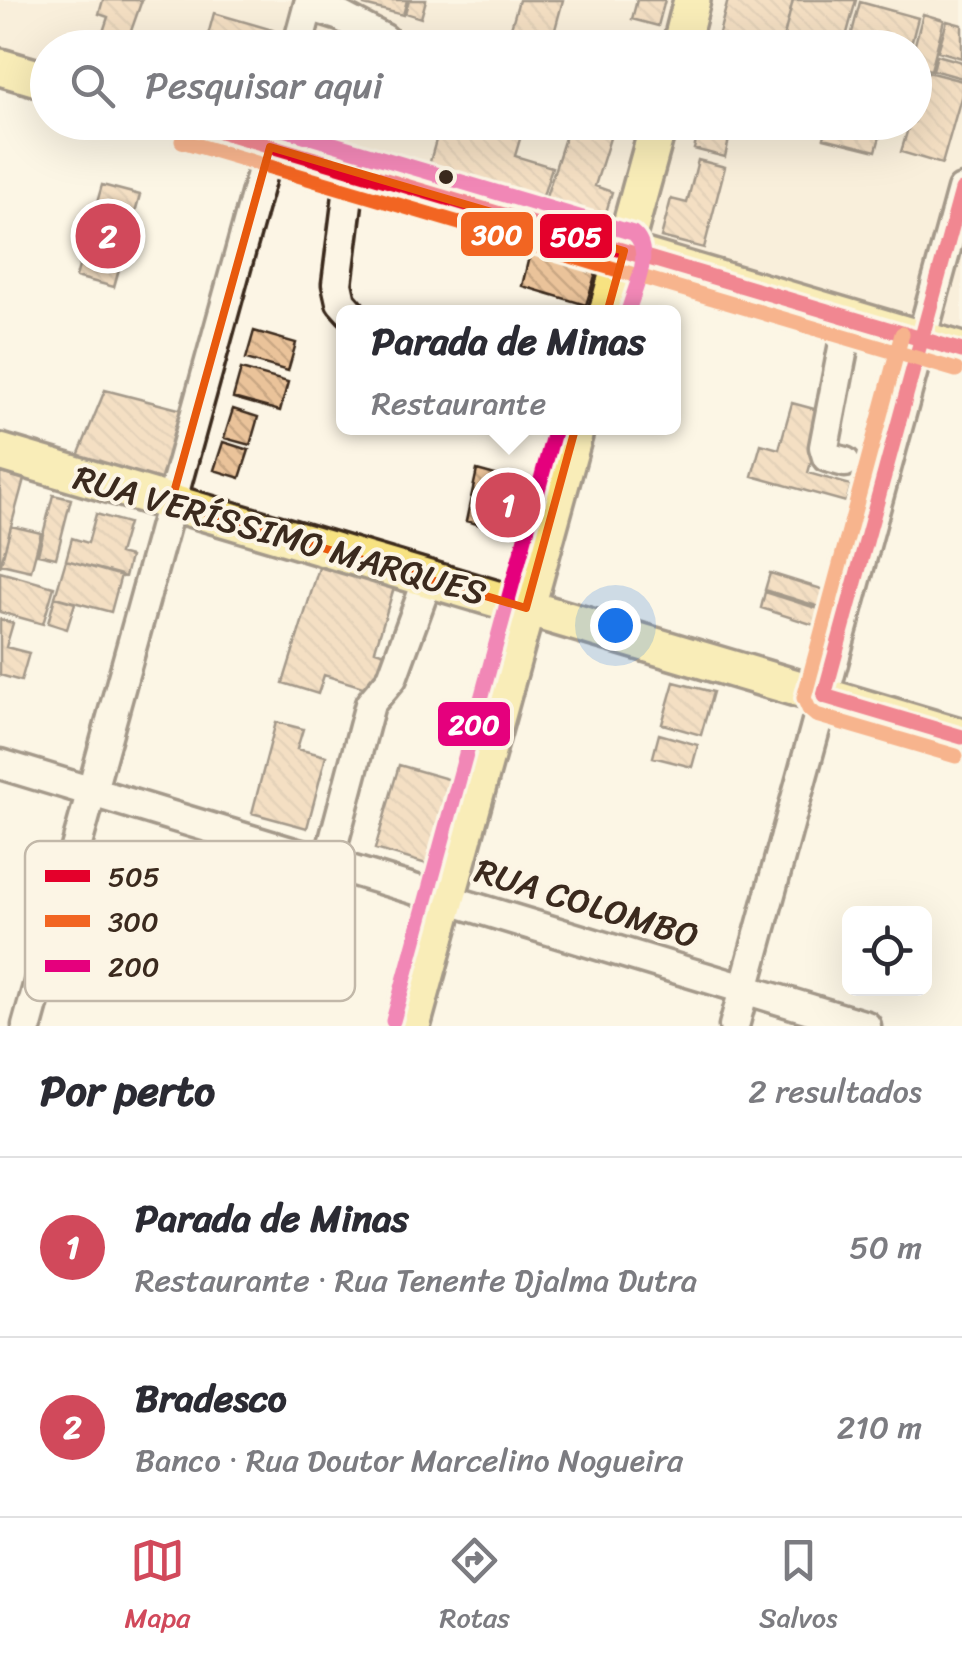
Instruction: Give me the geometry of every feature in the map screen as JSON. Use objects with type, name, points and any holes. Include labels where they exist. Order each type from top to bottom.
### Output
[{"type":"main road","points":[[684,30],[692,0]]},
{"type":"main road","points":[[0,67],[30,76]]},
{"type":"main road","points":[[286,140],[351,170],[962,351]]},
{"type":"main road","points":[[610,305],[654,140]]},
{"type":"main road","points":[[412,1026],[574,435]]},
{"type":"main road","name":"RUA VERÍSSIMO MARQUES","points":[[0,452],[962,736]]},
{"type":"street","points":[[302,30],[309,3],[368,30]]},
{"type":"street","points":[[78,841],[271,140]]},
{"type":"street","points":[[344,305],[337,284],[351,170]]},
{"type":"street","points":[[734,1026],[961,194]]},
{"type":"street","points":[[845,462],[827,457],[824,447],[849,317]]},
{"type":"street","points":[[334,841],[370,704],[392,678],[428,579]]},
{"type":"street","name":"RUA COLOMBO","points":[[0,764],[255,841]]},
{"type":"street","name":"RUA COLOMBO","points":[[355,871],[866,1026]]},
{"type":"street","points":[[27,1026],[34,1001]]},
{"type":"highlighted area","points":[[270,147],[624,251],[526,608],[171,503]]},
{"type":"shaded area","points":[[0,0],[962,0],[962,369],[181,140],[932,140],[932,30],[30,30],[30,95],[0,86]]},
{"type":"building","points":[[103,0],[142,0],[131,30],[104,30],[108,17],[99,14]]},
{"type":"building","points":[[365,0],[407,0],[403,15],[364,5]]},
{"type":"building","points":[[409,0],[426,0],[421,18],[405,13]]},
{"type":"building","points":[[519,0],[563,0],[555,30],[510,30]]},
{"type":"building","points":[[637,0],[665,0],[658,26],[632,19]]},
{"type":"building","points":[[728,0],[793,0],[786,30],[720,30]]},
{"type":"building","points":[[793,0],[856,0],[848,30],[786,30]]},
{"type":"building","points":[[860,2],[918,18],[915,30],[853,30]]},
{"type":"building","points":[[214,13],[273,30],[209,30]]},
{"type":"building","points":[[923,14],[944,20],[932,66],[932,30],[919,30]]},
{"type":"building","points":[[947,21],[962,25],[962,58],[938,51]]},
{"type":"building","points":[[937,55],[962,62],[962,78],[933,70]]},
{"type":"building","points":[[932,73],[962,81],[962,94],[942,164],[901,152],[905,140],[932,140]]},
{"type":"building","points":[[436,140],[520,140],[515,156],[552,167],[543,196],[428,169]]},
{"type":"building","points":[[564,140],[609,140],[595,186],[612,192],[605,216],[546,197]]},
{"type":"building","points":[[696,140],[729,140],[725,157],[694,149]]},
{"type":"building","points":[[832,140],[879,140],[876,151]]},
{"type":"building","points":[[698,160],[725,167],[704,248],[661,237],[671,199],[687,203]]},
{"type":"building","points":[[102,185],[140,195],[114,287],[76,277]]},
{"type":"building","points":[[534,236],[601,256],[586,305],[522,286]]},
{"type":"building","points":[[254,331],[296,343],[288,371],[246,359]]},
{"type":"building","points":[[241,369],[288,382],[280,411],[233,398]]},
{"type":"building","points":[[105,390],[190,412],[167,500],[73,468]]},
{"type":"building","points":[[792,403],[825,412],[808,473],[851,485],[846,502],[752,476],[761,444],[779,449]]},
{"type":"building","points":[[233,409],[258,417],[250,445],[224,438]]},
{"type":"building","points":[[223,442],[249,450],[240,478],[214,470]]},
{"type":"building","points":[[477,470],[550,490],[537,540],[466,521]]},
{"type":"building","points":[[0,473],[24,479],[0,567]]},
{"type":"building","points":[[53,495],[71,499],[56,558],[38,554]]},
{"type":"building","points":[[96,514],[128,523],[119,554],[130,557],[125,577],[66,560],[72,538],[88,543]]},
{"type":"building","points":[[11,526],[41,533],[31,571],[1,564]]},
{"type":"building","points":[[322,558],[396,581],[375,650],[391,655],[379,692],[324,675],[318,694],[283,683]]},
{"type":"building","points":[[66,560],[121,575],[111,612],[55,597]]},
{"type":"building","points":[[0,572],[54,587],[43,624],[0,612]]},
{"type":"building","points":[[770,573],[825,590],[820,607],[765,590]]},
{"type":"building","points":[[765,592],[819,609],[814,625],[761,608]]},
{"type":"building","points":[[55,597],[75,603],[67,629],[48,623]]},
{"type":"building","points":[[0,619],[13,623],[6,647],[29,653],[21,681],[0,675]]},
{"type":"building","points":[[674,682],[713,692],[701,735],[662,724]]},
{"type":"building","points":[[276,722],[303,729],[297,749],[326,756],[307,828],[252,813]]},
{"type":"building","points":[[659,734],[698,745],[692,767],[653,757]]},
{"type":"building","points":[[399,765],[455,781],[430,865],[375,849]]},
{"type":"transit line","name":"505","points":[[251,140],[962,351]]},
{"type":"transit line","name":"200","points":[[320,140],[633,233],[643,260],[630,305]]},
{"type":"transit line","name":"300","points":[[182,141],[956,370]]},
{"type":"transit line","name":"505","points":[[962,190],[824,696],[962,737]]},
{"type":"transit line","name":"300","points":[[902,334],[804,698],[816,715],[956,756]]},
{"type":"transit line","name":"200","points":[[393,1021],[553,435]]},
{"type":"place","name":"Bradesco","points":[[108,236]]},
{"type":"place","name":"Parada de Minas","points":[[508,505]]}]
